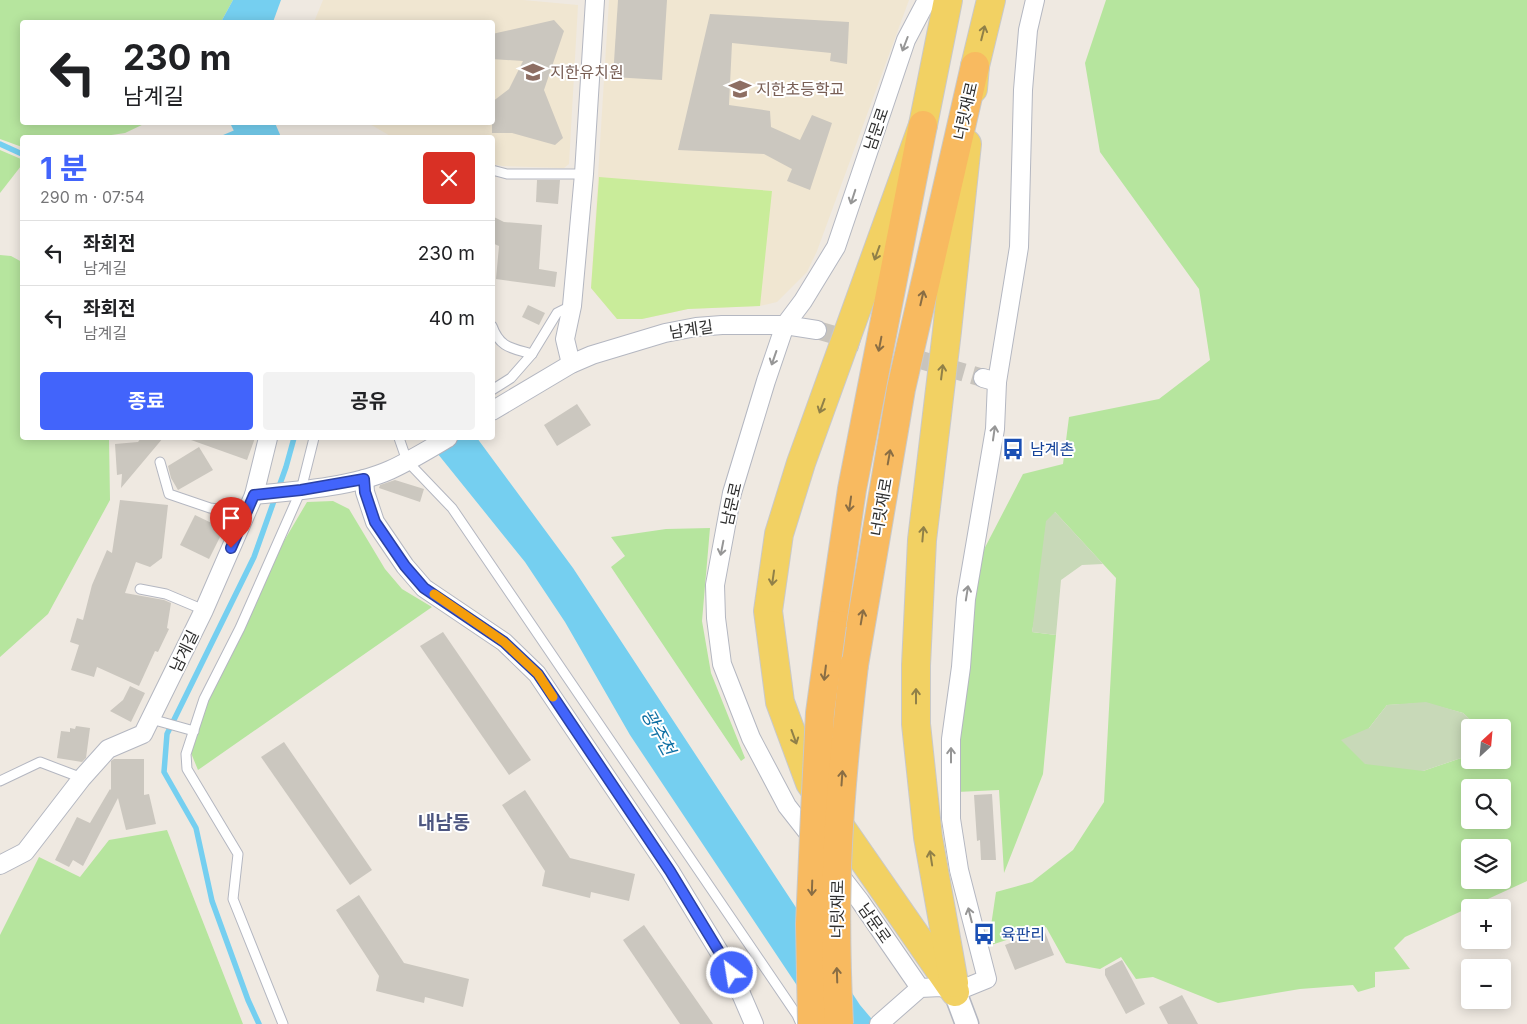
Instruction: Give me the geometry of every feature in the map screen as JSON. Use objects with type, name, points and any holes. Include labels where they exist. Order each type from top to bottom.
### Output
[{"type":"highway","name":"너릿재로","points":[[839,1024],[836,946],[838,845],[845,748],[854,665],[901,389],[975,66]]},
{"type":"highway","name":"너릿재로","points":[[812,1024],[810,924],[820,713],[852,490],[923,125]]},
{"type":"main road","name":"너릿재로","points":[[923,125],[948,0]]},
{"type":"main road","name":"너릿재로","points":[[975,66],[992,0]]},
{"type":"main road","points":[[956,992],[928,837],[916,724],[916,665],[922,540],[928,478],[947,331],[975,66]]},
{"type":"main road","points":[[923,125],[801,463],[779,534],[768,611],[780,702],[810,783],[956,992]]},
{"type":"street","points":[[571,364],[565,339],[572,306],[584,174],[595,0]]},
{"type":"street","name":"남문로","points":[[920,988],[860,901],[787,806],[751,738],[722,664],[716,618],[715,585],[732,493],[785,325],[836,247],[906,40],[927,0]]},
{"type":"street","points":[[879,1024],[920,988],[941,987],[956,992],[987,979],[959,870],[951,819],[951,738],[961,667],[966,599],[995,428],[990,380],[1020,247],[1023,90],[1028,30],[1035,0]]},
{"type":"street","name":"남계길","points":[[495,409],[571,364],[592,355],[665,333],[696,327],[722,325],[785,325],[817,330]]},
{"type":"street","name":"남계길","points":[[0,865],[25,852],[82,778],[108,749],[144,734],[157,721],[245,517],[259,495],[268,440]]},
{"type":"street","points":[[259,495],[364,479],[391,470],[444,440]]},
{"type":"street","points":[[364,479],[365,492],[375,522],[405,566],[424,588],[504,642],[538,674],[670,871],[732,973],[754,1024]]},
{"type":"street","points":[[956,992],[967,1024]]},
{"type":"lane","points":[[495,171],[507,174],[584,174]]},
{"type":"lane","points":[[495,388],[512,378],[532,354],[557,314],[572,306]]},
{"type":"lane","points":[[495,333],[506,347],[532,354]]},
{"type":"lane","points":[[282,1024],[233,899],[238,854],[187,769],[186,754],[191,730],[204,699],[240,628],[313,440]]},
{"type":"lane","points":[[400,440],[411,459],[452,508],[797,1014],[801,1024]]},
{"type":"lane","points":[[160,462],[169,494],[210,508],[232,511],[245,517]]},
{"type":"lane","points":[[140,589],[166,594],[204,610]]},
{"type":"lane","points":[[157,721],[191,730]]},
{"type":"lane","points":[[0,781],[40,762],[82,778]]},
{"type":"shaded area","name":"지한유치원","points":[[323,0],[523,0],[578,5],[569,164],[564,168],[502,166],[495,164],[495,135],[389,135],[371,125],[495,125],[495,20],[315,20]]},
{"type":"shaded area","name":"지한초등학교","points":[[609,0],[909,0],[817,251],[807,272],[777,302],[760,306],[688,309],[642,319],[617,319],[591,288]]},
{"type":"green space","points":[[0,0],[233,0],[222,20],[20,20],[20,125],[142,125],[125,133],[112,135],[20,135],[20,146],[0,139]]},
{"type":"green space","points":[[1106,0],[1527,0],[1527,881],[1511,888],[1511,839],[1461,839],[1461,889],[1510,889],[1488,899],[1461,899],[1461,911],[1405,937],[1394,948],[1410,969],[1375,972],[1375,987],[1358,992],[1353,985],[1300,989],[1218,1003],[1153,977],[1136,979],[1121,957],[1100,969],[1066,963],[1046,927],[988,946],[996,892],[1032,882],[1073,850],[1104,802],[1116,578],[1055,512],[1032,632],[1056,635],[1043,774],[1004,873],[999,790],[957,792],[960,740],[978,561],[1023,474],[1063,464],[1069,417],[1159,399],[1210,360],[1199,289],[1100,152],[1085,63]],"holes":[[[1426,703],[1463,713],[1469,719],[1511,719],[1511,769],[1461,769],[1461,758],[1423,771],[1369,728],[1387,705]]]},
{"type":"green space","points":[[0,150],[20,159],[20,167],[0,193]]},
{"type":"green space","points":[[599,177],[772,191],[760,306],[688,309],[642,319],[617,319],[591,288]]},
{"type":"green space","points":[[0,255],[11,256],[20,261],[20,440],[109,440],[110,500],[48,614],[0,657]]},
{"type":"green space","points":[[333,501],[349,509],[385,569],[402,589],[432,607],[198,770],[191,753],[208,698],[284,541],[307,502]]},
{"type":"green space","points":[[1055,512],[1103,564],[1082,565],[1061,580],[1056,635],[1032,632],[1046,521]]},
{"type":"green space","points":[[710,528],[702,621],[711,673],[745,758],[741,761],[611,567],[625,556],[611,537],[666,529]]},
{"type":"green space","points":[[1426,702],[1463,713],[1469,719],[1461,719],[1461,758],[1423,771],[1365,764],[1341,740],[1369,728],[1387,705]]},
{"type":"green space","points":[[167,830],[243,1024],[0,1024],[0,935],[39,857],[80,877],[109,840]]},
{"type":"water","points":[[233,0],[281,0],[274,20],[222,20]]},
{"type":"water","points":[[231,125],[276,125],[280,135],[236,135]]},
{"type":"water","name":"광주천","points":[[427,440],[478,440],[573,568],[860,1005],[876,1024],[826,1024],[800,990],[630,735],[565,622],[525,562]]},
{"type":"building","points":[[618,0],[667,0],[662,80],[613,77]]},
{"type":"building","points":[[710,14],[849,22],[847,64],[830,61],[831,53],[732,43],[729,105],[770,111],[771,127],[800,140],[812,115],[832,123],[810,190],[787,181],[792,169],[764,154],[678,150]]},
{"type":"building","points":[[554,20],[564,31],[544,90],[563,138],[555,145],[512,133],[492,133],[492,125],[495,125],[495,100],[509,89],[523,61],[495,59],[495,33]]},
{"type":"building","points":[[537,180],[560,180],[558,204],[536,202]]},
{"type":"building","points":[[495,218],[504,222],[542,225],[539,269],[557,272],[555,287],[496,279],[499,246],[495,244]]},
{"type":"building","points":[[528,305],[545,313],[539,325],[522,317]]},
{"type":"building","points":[[577,404],[591,425],[557,446],[544,425]]},
{"type":"building","points":[[140,440],[161,440],[121,488],[122,474],[117,475],[115,444],[138,442]]},
{"type":"building","points":[[191,440],[254,440],[247,460]]},
{"type":"building","points":[[199,447],[213,470],[178,490],[171,478],[168,466]]},
{"type":"building","points":[[395,480],[424,489],[420,502],[379,488],[380,485]]},
{"type":"building","points":[[120,500],[168,505],[162,558],[150,567],[136,562],[125,593],[171,603],[167,628],[169,629],[158,652],[155,651],[139,686],[97,667],[94,677],[71,670],[79,645],[70,642],[77,618],[83,620],[92,585],[107,550],[112,553]]},
{"type":"building","points":[[195,515],[224,529],[209,559],[180,545]]},
{"type":"building","points":[[443,632],[531,760],[509,775],[420,646]]},
{"type":"building","points":[[130,686],[145,693],[131,722],[110,711],[123,700]]},
{"type":"building","points":[[76,726],[90,728],[86,758],[82,762],[57,758],[61,731],[70,732],[70,728],[75,729]]},
{"type":"building","points":[[284,742],[372,870],[350,885],[261,757]]},
{"type":"building","points":[[114,759],[144,759],[144,795],[149,794],[156,824],[126,830],[118,798],[83,866],[73,860],[69,867],[55,860],[77,817],[90,823],[111,790],[111,761]]},
{"type":"building","points":[[525,790],[570,858],[635,874],[629,901],[591,892],[590,898],[542,886],[545,871],[502,805]]},
{"type":"building","points":[[992,794],[996,860],[981,860],[980,840],[977,841],[974,795]]},
{"type":"building","points":[[359,895],[404,963],[469,979],[463,1007],[425,997],[424,1003],[376,991],[379,976],[336,910]]},
{"type":"building","points":[[644,925],[713,1024],[680,1024],[623,940]]},
{"type":"building","points":[[1044,930],[1054,955],[1015,970],[1005,945]]},
{"type":"building","points":[[1122,960],[1145,1004],[1126,1014],[1105,975],[1105,969]]},
{"type":"building","points":[[1182,995],[1198,1024],[1168,1024],[1159,1007]]},
{"type":"waterway","points":[[230,135],[242,130]]},
{"type":"waterway","points":[[0,144],[20,153]]},
{"type":"waterway","points":[[259,1024],[248,1000],[212,901],[196,828],[164,772],[167,734],[254,557],[286,467],[293,440]]},
{"type":"tunnel","points":[[817,330],[983,378]]},
{"type":"slow traffic","points":[[434,594],[504,642],[538,674],[553,697]]},
{"type":"place","name":"지한유치원","points":[[533,72]]},
{"type":"place","name":"지한초등학교","points":[[740,89]]},
{"type":"place","name":"남계촌","points":[[1013,449]]},
{"type":"place","name":"육판리","points":[[984,934]]},
{"type":"district","name":"내남동","points":[[444,822]]},
{"type":"route","points":[[231,548],[254,495],[301,490],[364,479],[365,492],[375,522],[405,566],[424,588],[504,642],[538,674],[670,871],[732,973]]}]
